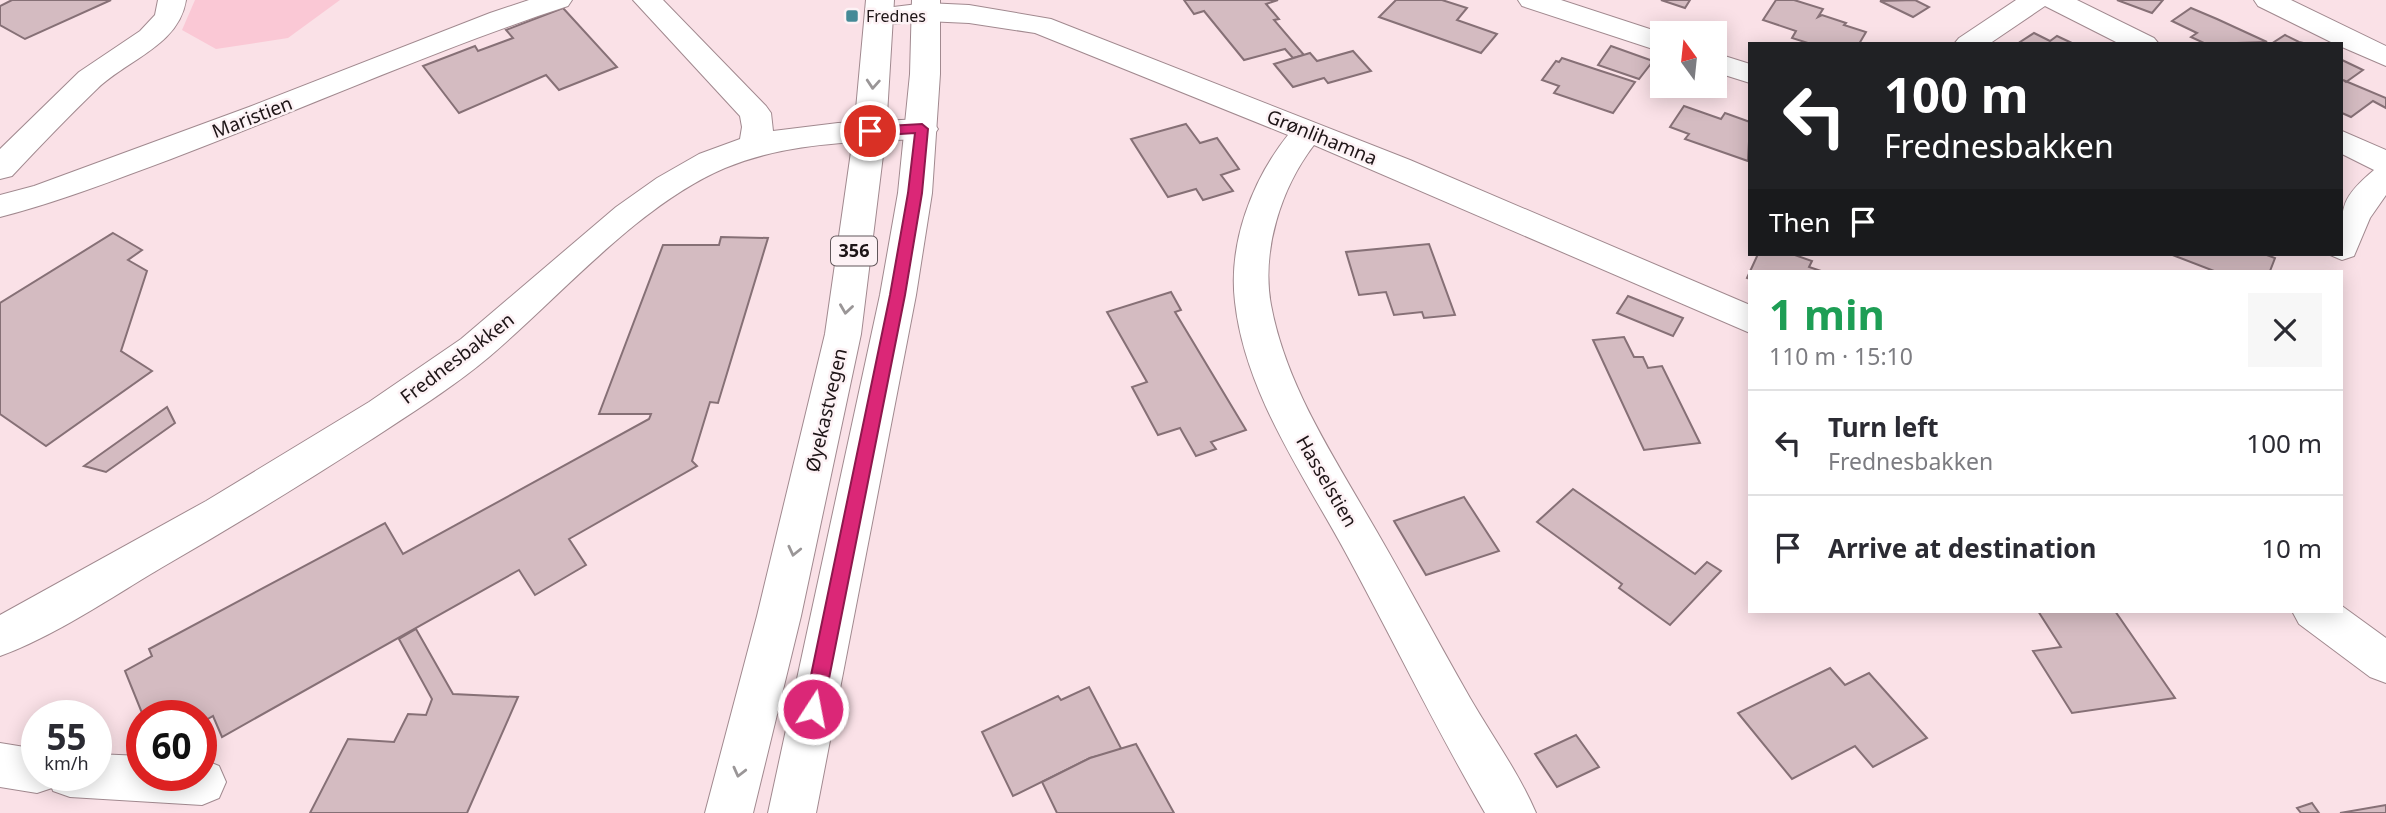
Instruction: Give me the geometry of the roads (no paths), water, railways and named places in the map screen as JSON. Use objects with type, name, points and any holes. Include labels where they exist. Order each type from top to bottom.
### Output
[{"type":"street","points":[[0,168],[90,79],[150,37],[169,17],[172,0]]},
{"type":"street","name":"Maristien","points":[[0,206],[43,195],[234,124],[500,19],[558,0]]},
{"type":"street","points":[[647,0],[755,113],[758,127],[755,145]]},
{"type":"street","points":[[1532,0],[1650,39]]},
{"type":"street","points":[[1972,42],[2035,0]]},
{"type":"street","points":[[2055,0],[2140,42]]},
{"type":"street","points":[[2268,0],[2386,57]]},
{"type":"street","name":"Grønlihamna","points":[[879,8],[926,6],[1041,25],[1398,167],[1748,319]]},
{"type":"street","name":"356","points":[[792,813],[898,295],[915,193],[922,129],[926,6]]},
{"type":"street","name":"Øyekastvegen","points":[[729,813],[779,616],[843,334],[870,131],[879,8]]},
{"type":"street","points":[[2348,37],[2386,30]]},
{"type":"street","points":[[1727,66],[1748,73]]},
{"type":"street","name":"Frednesbakken","points":[[0,637],[100,583],[243,499],[438,376],[529,303],[636,209],[668,186],[715,160],[755,145],[790,139],[922,129]]},
{"type":"street","name":"Hasselstien","points":[[1308,132],[1273,181],[1260,229],[1252,272],[1253,302],[1263,345],[1282,398],[1313,459],[1360,539],[1464,735],[1512,813]]},
{"type":"street","points":[[2343,142],[2386,163]]},
{"type":"street","points":[[2343,244],[2349,222],[2360,202],[2386,177]]},
{"type":"street","points":[[2317,613],[2386,663]]},
{"type":"street","points":[[0,765],[21,768]]},
{"type":"place","name":"Frednes","points":[[852,16]]}]
